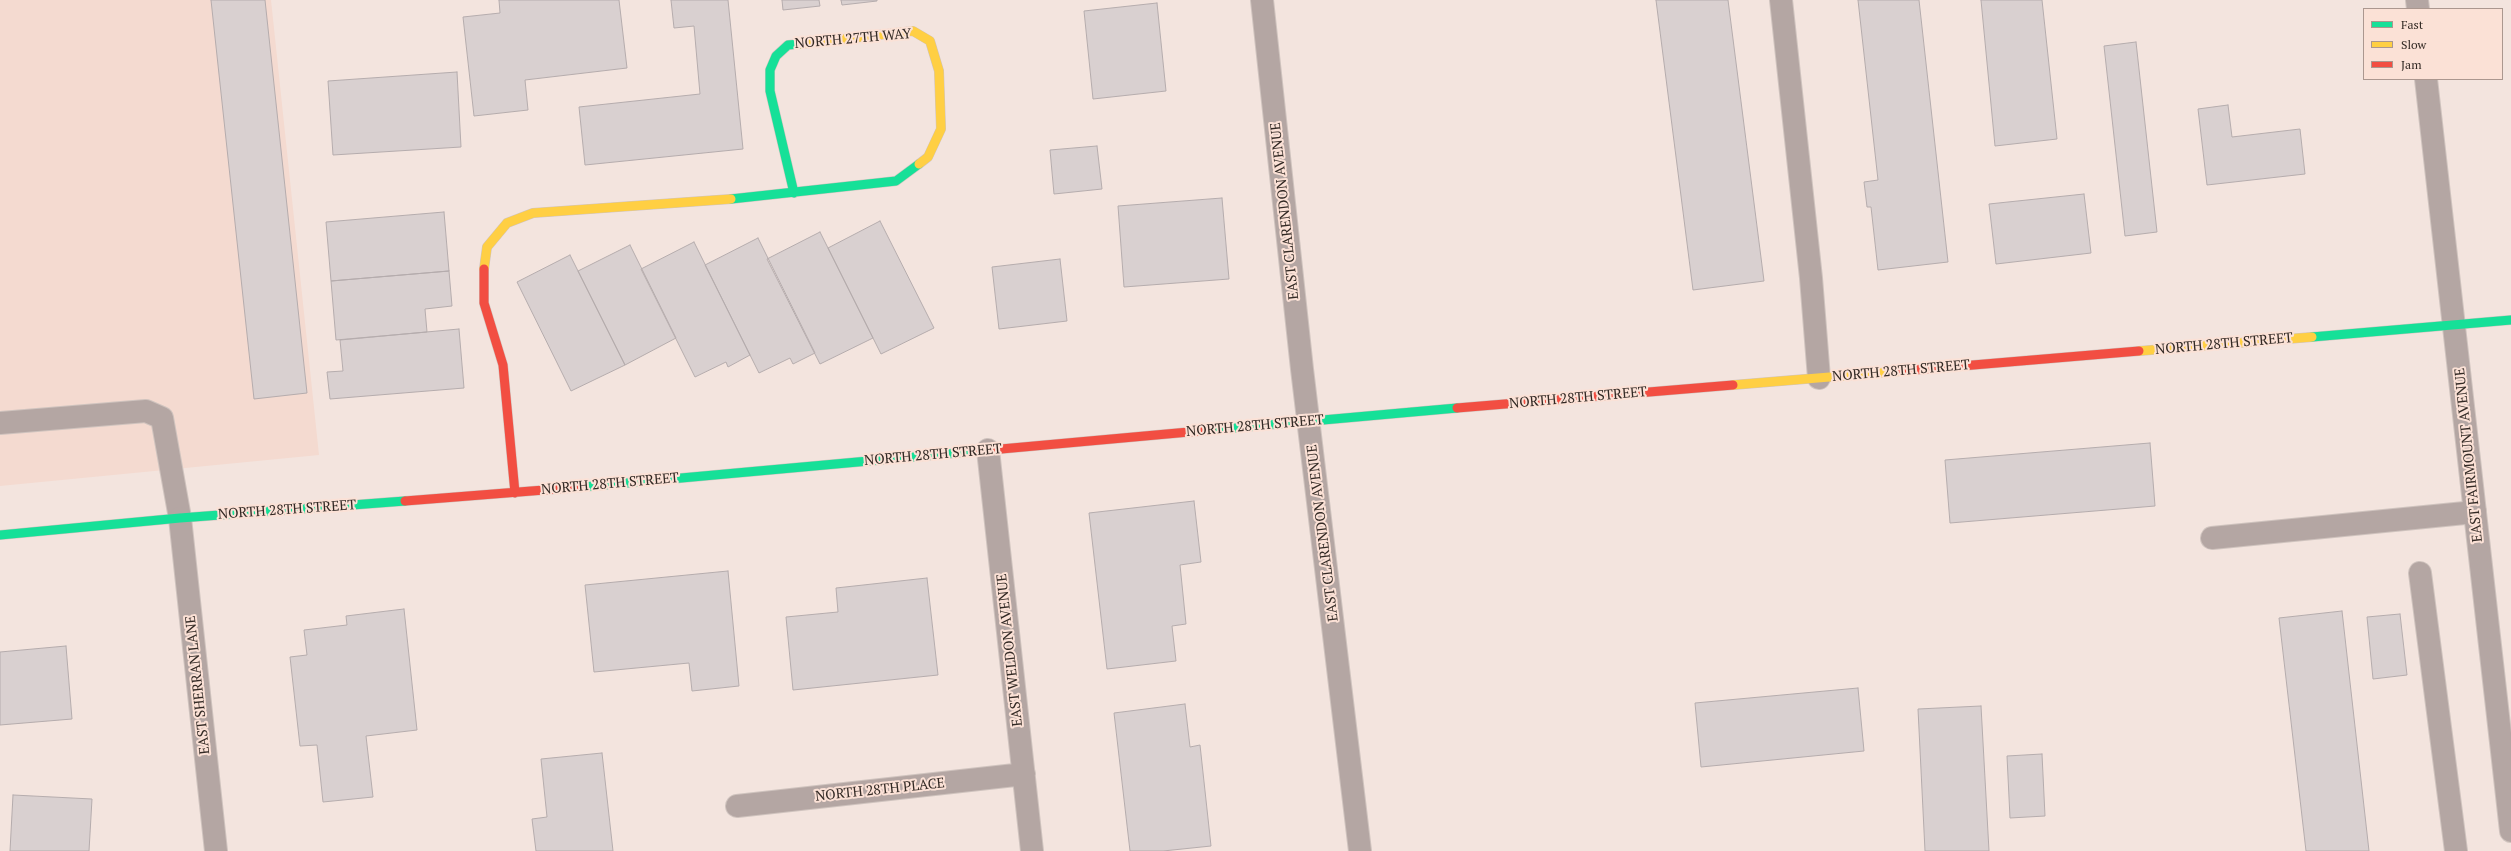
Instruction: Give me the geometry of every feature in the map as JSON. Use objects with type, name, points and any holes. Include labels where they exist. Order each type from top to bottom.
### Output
[{"type":"street","name":"EAST CLARENDON AVENUE","points":[[1262,0],[1309,421],[1360,851]]},
{"type":"street","points":[[1781,0],[1811,278],[1819,378]]},
{"type":"street","name":"NORTH 27TH WAY","points":[[515,493],[503,365],[484,304],[483,273],[487,247],[507,223],[533,213],[649,206],[794,193],[896,181],[928,158],[941,129],[939,71],[930,41],[913,32],[906,32],[788,45],[776,56],[770,70],[770,91],[794,193]]},
{"type":"street","name":"EAST FAIRMOUNT AVENUE","points":[[2426,80],[2455,324],[2511,831]]},
{"type":"street","name":"NORTH 28TH STREET","points":[[0,536],[180,518],[515,493],[1309,421],[2511,320]]},
{"type":"street","name":"EAST SHERRAN LANE","points":[[0,423],[146,411],[162,418],[180,518],[216,851]]},
{"type":"street","name":"EAST WELDON AVENUE","points":[[988,450],[1032,851]]},
{"type":"street","points":[[2212,538],[2476,512]]},
{"type":"street","points":[[2420,573],[2456,851]]},
{"type":"street","name":"NORTH 28TH PLACE","points":[[737,806],[1024,774]]},
{"type":"shaded area","points":[[0,0],[271,0],[319,455],[0,486]]},
{"type":"building","points":[[211,0],[265,0],[307,393],[254,399]]},
{"type":"building","points":[[499,0],[619,0],[627,68],[525,80],[528,110],[474,116],[463,17],[500,13]]},
{"type":"building","points":[[671,0],[728,0],[743,149],[585,165],[579,107],[700,94],[694,26],[674,28]]},
{"type":"building","points":[[782,0],[819,0],[820,6],[783,10]]},
{"type":"building","points":[[841,0],[877,0],[877,1],[842,5]]},
{"type":"building","points":[[1656,0],[1728,0],[1764,281],[1693,290]]},
{"type":"building","points":[[1858,0],[1919,0],[1948,262],[1878,270],[1871,207],[1867,207],[1864,182],[1878,180]]},
{"type":"building","points":[[1981,0],[2042,0],[2057,139],[1995,146]]},
{"type":"building","points":[[1157,3],[1166,91],[1093,99],[1084,11]]},
{"type":"building","points":[[2136,42],[2157,232],[2125,236],[2104,46]]},
{"type":"building","points":[[457,72],[461,147],[333,155],[328,81]]},
{"type":"building","points":[[2228,105],[2232,137],[2300,129],[2305,174],[2207,185],[2198,109]]},
{"type":"building","points":[[1097,146],[1102,189],[1054,194],[1050,150]]},
{"type":"building","points":[[2084,194],[2091,253],[1996,264],[1989,204]]},
{"type":"building","points":[[1222,198],[1229,279],[1124,287],[1118,206]]},
{"type":"building","points":[[444,212],[449,271],[331,281],[326,222]]},
{"type":"building","points":[[880,221],[934,328],[881,354],[828,248]]},
{"type":"building","points":[[820,232],[873,338],[820,364],[767,259]]},
{"type":"building","points":[[758,238],[815,353],[793,364],[790,358],[759,373],[705,265]]},
{"type":"building","points":[[694,242],[750,355],[728,367],[726,362],[695,377],[641,269]]},
{"type":"building","points":[[630,245],[676,338],[625,365],[578,271]]},
{"type":"building","points":[[570,255],[625,365],[571,391],[517,282]]},
{"type":"building","points":[[1060,259],[1067,321],[999,329],[992,267]]},
{"type":"building","points":[[449,271],[452,306],[425,309],[427,332],[336,340],[331,281]]},
{"type":"building","points":[[459,329],[464,388],[330,399],[327,372],[343,371],[340,340]]},
{"type":"building","points":[[2150,443],[2155,506],[1950,523],[1945,460]]},
{"type":"building","points":[[1194,501],[1201,562],[1180,565],[1186,624],[1172,626],[1176,661],[1107,669],[1089,513]]},
{"type":"building","points":[[728,571],[739,686],[692,691],[689,663],[594,672],[585,585]]},
{"type":"building","points":[[927,578],[938,675],[793,690],[786,617],[838,612],[836,588]]},
{"type":"building","points":[[404,609],[417,730],[366,736],[373,797],[323,802],[317,745],[300,746],[290,657],[307,655],[304,630],[347,625],[346,616]]},
{"type":"building","points":[[2342,611],[2369,851],[2306,851],[2279,618]]},
{"type":"building","points":[[2400,614],[2407,675],[2373,679],[2367,617]]},
{"type":"building","points":[[66,646],[72,719],[0,725],[0,652]]},
{"type":"building","points":[[1858,688],[1864,751],[1701,767],[1695,703]]},
{"type":"building","points":[[1185,704],[1190,747],[1200,745],[1211,846],[1163,851],[1130,851],[1114,713]]},
{"type":"building","points":[[1981,706],[1989,851],[1925,851],[1918,709]]},
{"type":"building","points":[[602,753],[613,851],[536,851],[532,819],[547,817],[541,759]]},
{"type":"building","points":[[2042,754],[2045,816],[2010,818],[2007,756]]},
{"type":"building","points":[[13,795],[92,799],[89,851],[10,851]]},
{"type":"traffic: fast","points":[[794,193],[770,91],[770,70],[776,56],[788,45],[800,44]]},
{"type":"traffic: fast","points":[[731,199],[896,181],[919,164]]},
{"type":"traffic: fast","points":[[2312,337],[2511,320]]},
{"type":"traffic: fast","points":[[1211,430],[1457,408]]},
{"type":"traffic: fast","points":[[582,487],[979,451]]},
{"type":"traffic: fast","points":[[0,535],[180,518],[405,501]]},
{"type":"traffic: slow","points":[[800,44],[913,31],[930,41],[939,71],[941,129],[928,157],[919,164]]},
{"type":"traffic: slow","points":[[484,269],[487,247],[507,223],[533,213],[731,199]]},
{"type":"traffic: slow","points":[[2139,351],[2312,337]]},
{"type":"traffic: slow","points":[[1733,385],[1902,371]]},
{"type":"traffic: jam","points":[[484,269],[484,303],[503,365],[515,493]]},
{"type":"traffic: jam","points":[[1902,371],[2139,351]]},
{"type":"traffic: jam","points":[[1457,408],[1733,385]]},
{"type":"traffic: jam","points":[[979,451],[1211,430]]},
{"type":"traffic: jam","points":[[405,501],[582,487]]}]
